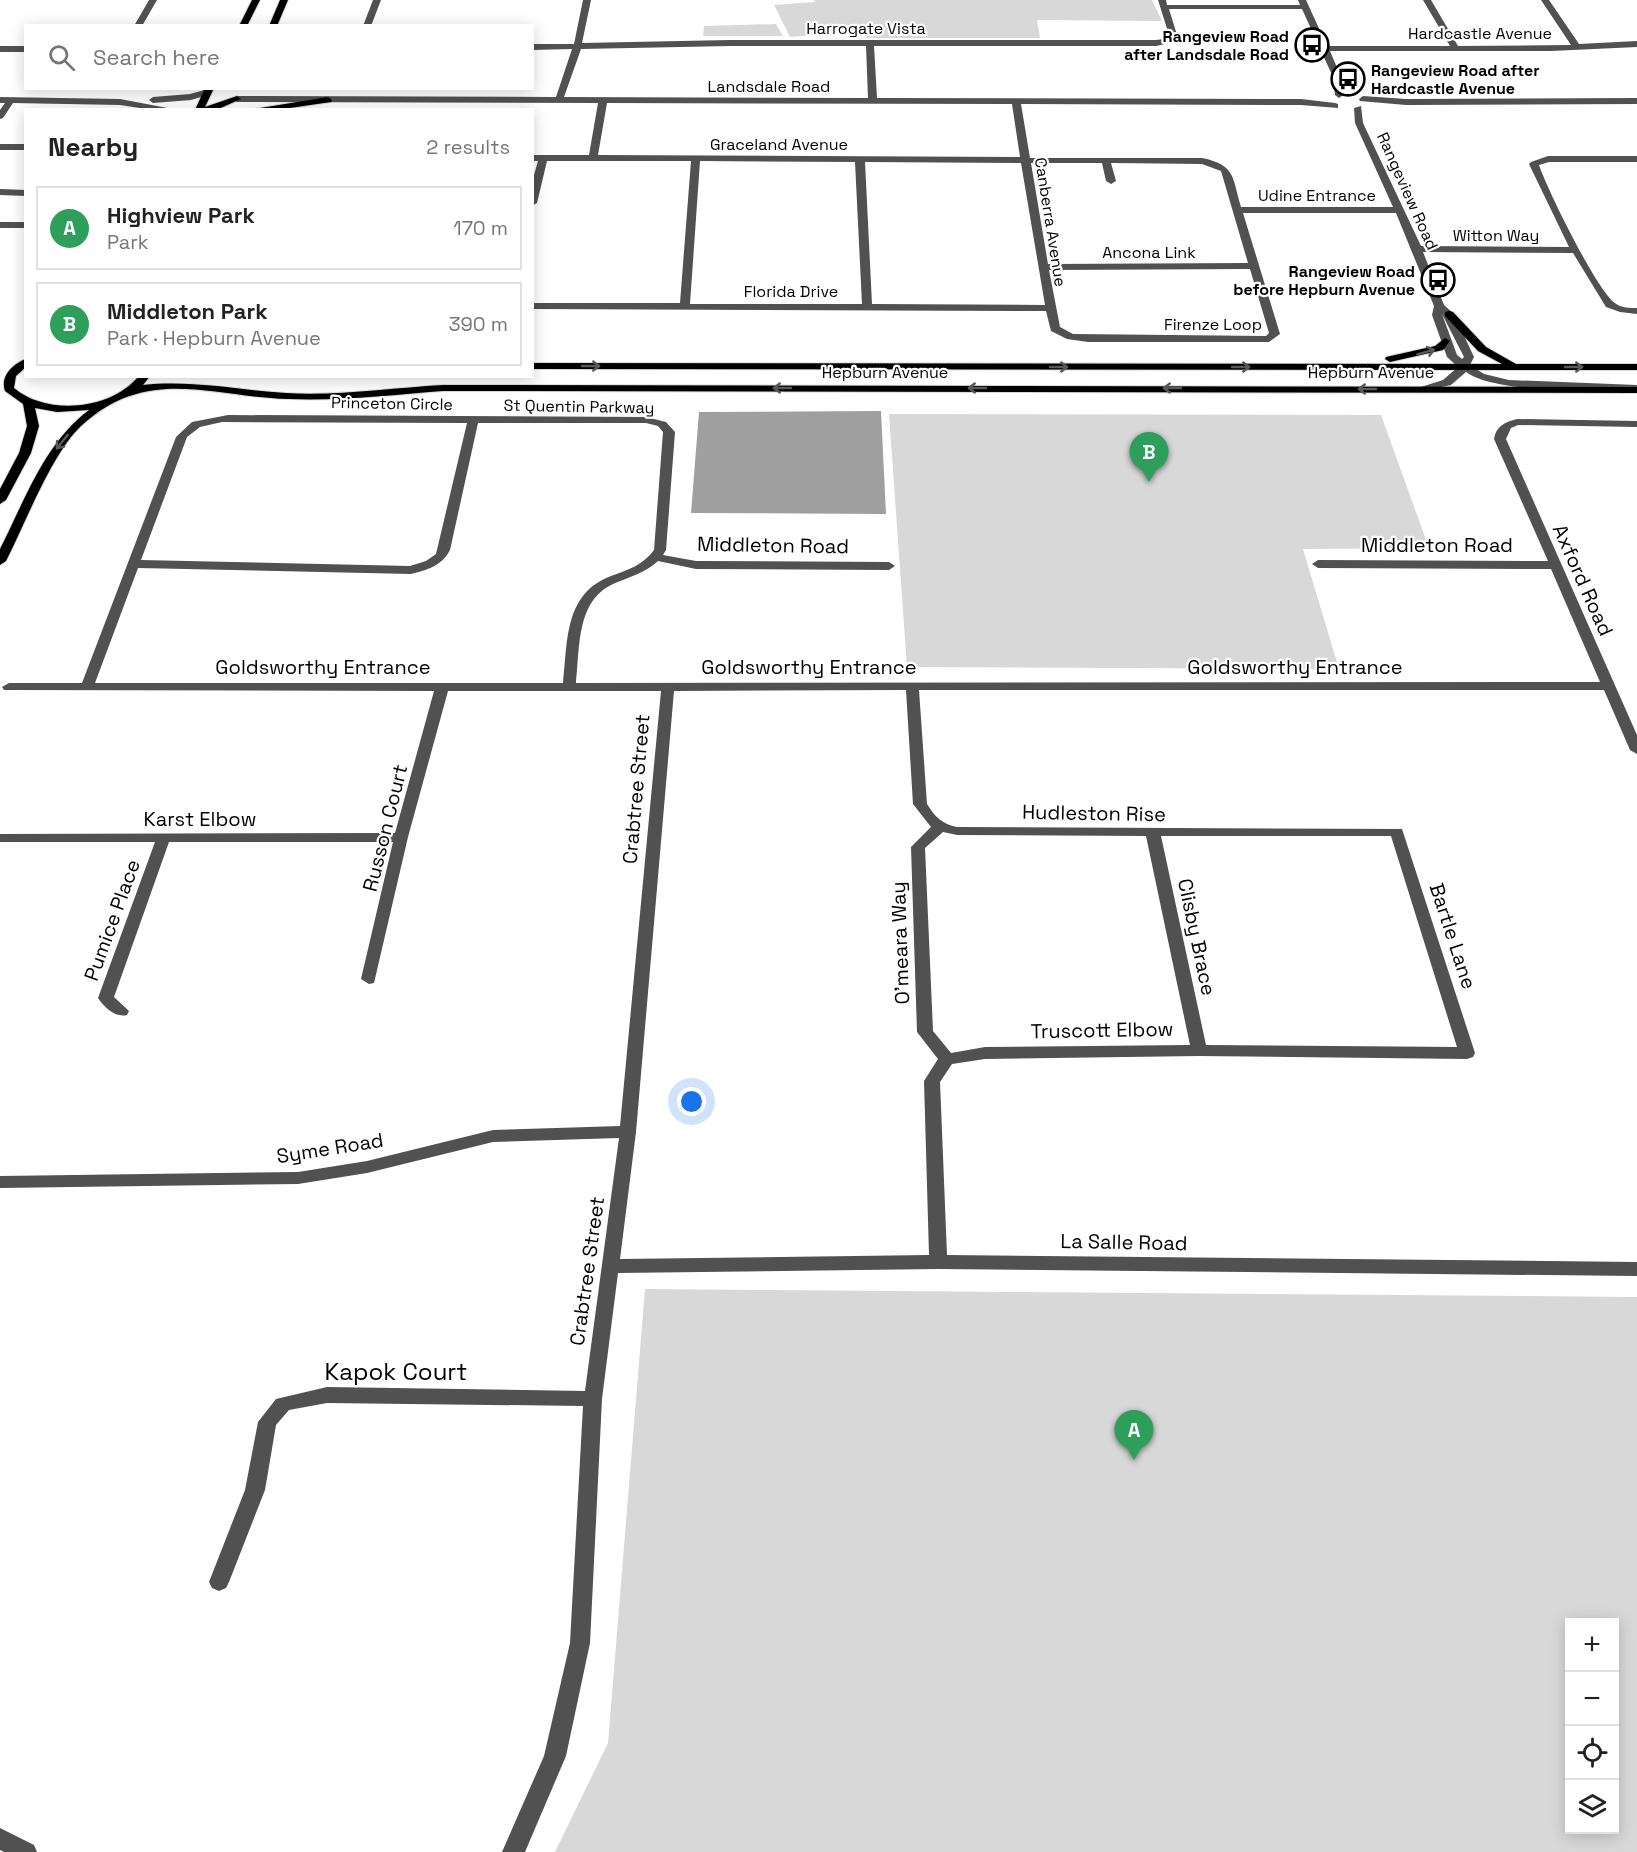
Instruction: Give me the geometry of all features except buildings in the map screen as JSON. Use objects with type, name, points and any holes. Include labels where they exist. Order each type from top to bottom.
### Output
[{"type":"main road","points":[[244,24],[256,0]]},
{"type":"main road","points":[[274,24],[284,0]]},
{"type":"main road","points":[[200,108],[209,90]]},
{"type":"main road","points":[[233,108],[242,90]]},
{"type":"main road","points":[[212,108],[237,99]]},
{"type":"main road","points":[[267,108],[328,100]]},
{"type":"main road","points":[[1449,314],[1482,349],[1519,366]]},
{"type":"main road","points":[[1285,368],[1404,358],[1439,348],[1445,341]]},
{"type":"main road","points":[[0,366],[24,363]]},
{"type":"main road","points":[[14,396],[9,389],[8,381],[24,363]]},
{"type":"main road","name":"Hepburn Avenue","points":[[534,366],[1637,367]]},
{"type":"main road","points":[[0,561],[56,449],[76,425],[104,403],[134,389],[143,378]]},
{"type":"main road","name":"Hepburn Avenue","points":[[134,389],[181,386],[286,396],[324,396],[443,388],[1637,389]]},
{"type":"main road","points":[[0,395],[14,396],[30,404],[65,409],[104,403]]},
{"type":"main road","points":[[0,500],[25,453],[33,426],[30,404]]},
{"type":"street","points":[[139,24],[153,0]]},
{"type":"street","points":[[368,24],[377,0]]},
{"type":"street","points":[[559,100],[577,47],[587,0]]},
{"type":"street","points":[[1427,0],[1455,48]]},
{"type":"street","points":[[1545,0],[1577,47]]},
{"type":"street","points":[[1163,4],[1304,4]]},
{"type":"street","name":"Harrogate Vista","points":[[534,47],[654,44],[1156,43],[1167,41],[1173,35],[1163,4]]},
{"type":"street","name":"Rangeview Road","points":[[1304,4],[1417,249],[1439,306],[1437,315],[1452,357],[1480,377],[1509,383],[1637,389]]},
{"type":"street","points":[[870,43],[873,101]]},
{"type":"street","points":[[1632,45],[1637,56]]},
{"type":"street","name":"Hardcastle Avenue","points":[[1323,49],[1632,45]]},
{"type":"street","points":[[0,49],[24,48]]},
{"type":"street","name":"Rangeview Road","points":[[1337,77],[1359,123]]},
{"type":"street","points":[[0,100],[120,102],[191,97],[209,90]]},
{"type":"street","points":[[426,100],[429,90]]},
{"type":"street","name":"Landsdale Road","points":[[237,99],[1637,101]]},
{"type":"street","points":[[0,116],[11,100]]},
{"type":"street","points":[[593,158],[603,100]]},
{"type":"street","name":"Canberra Avenue","points":[[1016,101],[1054,329],[1071,338]]},
{"type":"street","points":[[120,102],[160,108]]},
{"type":"street","points":[[0,147],[24,147]]},
{"type":"street","points":[[534,188],[538,158]]},
{"type":"street","name":"Graceland Avenue","points":[[538,158],[1026,160]]},
{"type":"street","points":[[685,306],[696,159]]},
{"type":"street","points":[[860,159],[867,307]]},
{"type":"street","points":[[1637,159],[1548,159],[1534,164],[1576,250],[1606,301],[1620,309],[1637,311]]},
{"type":"street","name":"Firenze Loop","points":[[1026,160],[1202,161],[1221,166],[1225,170],[1275,334],[1269,339],[1071,338]]},
{"type":"street","points":[[1106,160],[1112,181]]},
{"type":"street","points":[[0,192],[24,193]]},
{"type":"street","name":"Udine Entrance","points":[[1237,210],[1398,210]]},
{"type":"street","points":[[0,225],[24,225]]},
{"type":"street","name":"Witton Way","points":[[1417,249],[1576,250]]},
{"type":"street","name":"Ancona Link","points":[[1044,267],[1254,266]]},
{"type":"street","name":"Florida Drive","points":[[534,306],[1050,308]]},
{"type":"street","points":[[1425,389],[1453,380],[1469,357],[1449,314],[1439,306]]},
{"type":"street","name":"Princeton Circle","points":[[87,686],[132,564],[182,437],[199,423],[228,418],[473,420],[444,550],[430,564],[411,570],[352,570],[248,565],[132,564]]},
{"type":"street","name":"St Quentin Parkway","points":[[473,420],[646,420],[662,424],[670,437],[661,543],[656,557]]},
{"type":"street","name":"Axford Road","points":[[1637,424],[1529,422],[1507,426],[1500,433],[1500,439],[1637,750]]},
{"type":"street","points":[[568,687],[580,613],[585,600],[599,586],[640,568],[656,557]]},
{"type":"street","name":"Middleton Road","points":[[656,557],[696,565],[890,566]]},
{"type":"street","name":"Middleton Road","points":[[1318,564],[1555,565]]},
{"type":"street","name":"Goldsworthy Entrance","points":[[9,687],[1609,686]]},
{"type":"street","name":"Russon Court","points":[[369,979],[401,837],[442,687]]},
{"type":"street","name":"Crabtree Street","points":[[513,1852],[522,1836],[555,1756],[580,1643],[593,1399],[628,1132],[668,687]]},
{"type":"street","points":[[912,687],[920,804],[928,819],[939,828]]},
{"type":"street","name":"Hudleston Rise","points":[[939,828],[957,831],[1154,833],[1398,832]]},
{"type":"street","name":"O'meara Way","points":[[939,828],[918,847],[924,1032],[947,1059]]},
{"type":"street","name":"Bartle Lane","points":[[1398,832],[1467,1053]]},
{"type":"street","name":"Clisby Brace","points":[[1154,833],[1199,1050]]},
{"type":"street","name":"Karst Elbow","points":[[0,838],[401,837]]},
{"type":"street","name":"Pumice Place","points":[[121,1011],[106,998],[163,839]]},
{"type":"street","name":"Truscott Elbow","points":[[947,1059],[985,1053],[1199,1050],[1467,1053]]},
{"type":"street","points":[[938,1262],[932,1082],[947,1059]]},
{"type":"street","name":"Syme Road","points":[[0,1182],[298,1178],[367,1167],[493,1136],[628,1132]]},
{"type":"street","name":"La Salle Road","points":[[610,1266],[938,1262],[1637,1269]]},
{"type":"street","name":"Kapok Court","points":[[219,1582],[255,1490],[267,1422],[283,1404],[327,1395],[593,1399]]},
{"type":"street","points":[[0,1838],[26,1852]]},
{"type":"shaded area","points":[[814,0],[1152,0],[1162,21],[1037,20],[1040,38],[867,38],[862,31],[790,37],[774,5],[815,2]]},
{"type":"shaded area","points":[[776,24],[783,36],[703,36],[704,26]]},
{"type":"shaded area","points":[[881,411],[886,514],[691,513],[699,412]]},
{"type":"shaded area","points":[[889,414],[1381,415],[1429,548],[1303,549],[1339,669],[907,667]]},
{"type":"shaded area","points":[[645,1289],[1637,1297],[1637,1852],[555,1852],[608,1743]]},
{"type":"place","name":"Rangeview Road after Landsdale Road","points":[[1312,45]]},
{"type":"place","name":"Rangeview Road after Hardcastle Avenue","points":[[1348,79]]},
{"type":"place","name":"Rangeview Road before Hepburn Avenue","points":[[1438,280]]},
{"type":"place","name":"Middleton Park","points":[[1149,482]]},
{"type":"place","name":"Highview Park","points":[[1134,1460]]}]
